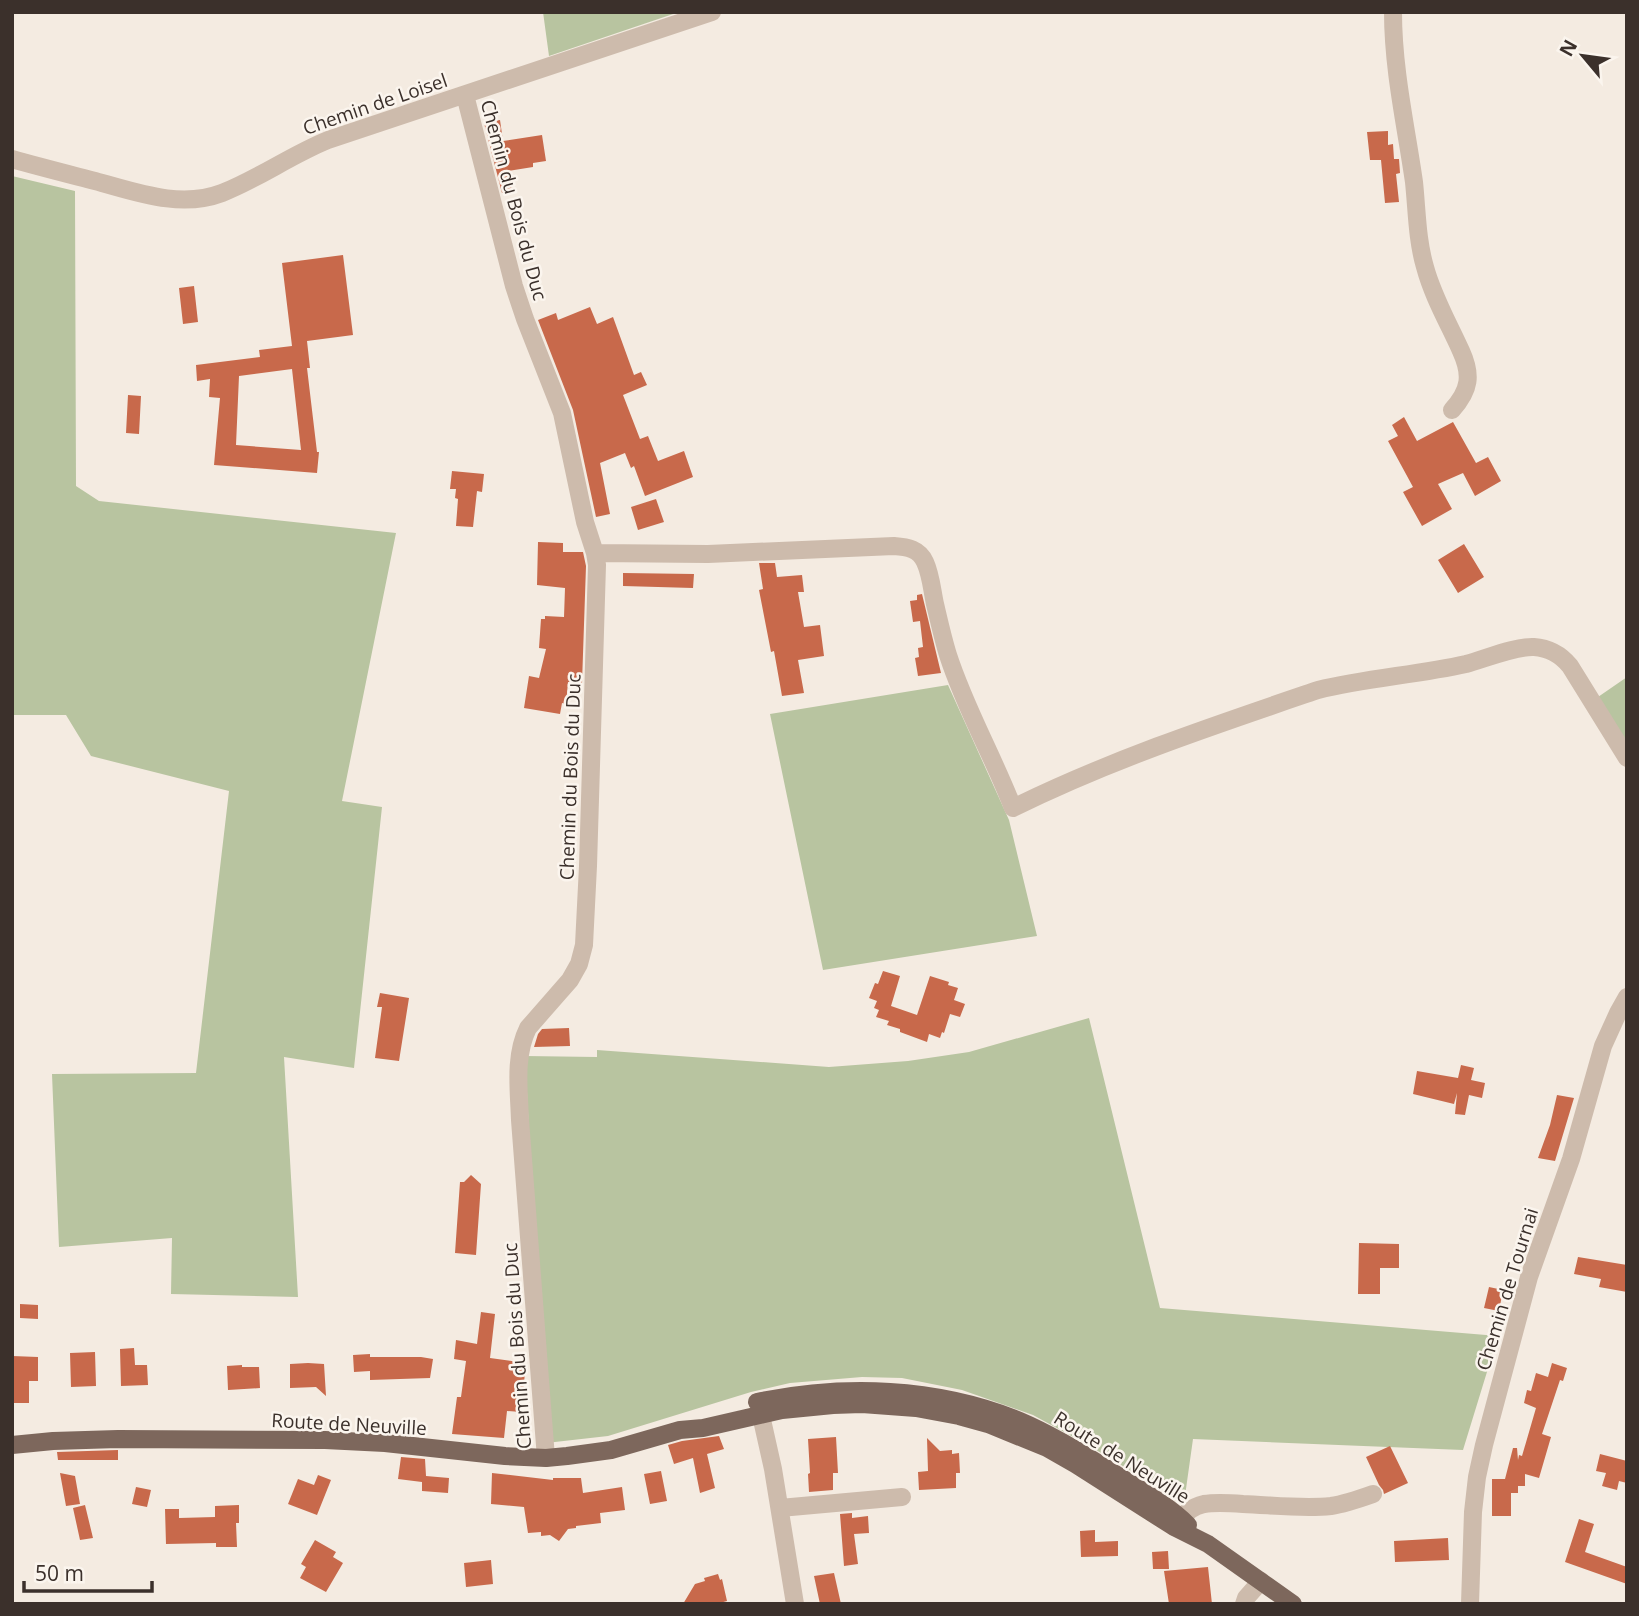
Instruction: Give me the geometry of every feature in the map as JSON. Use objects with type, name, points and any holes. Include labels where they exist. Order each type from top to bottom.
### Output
[{"type":"main road","name":"Route de Neuville","points":[[12,1445],[104,1440],[325,1440],[385,1443],[505,1456],[568,1457],[611,1450],[680,1430],[703,1428],[759,1408],[810,1394],[864,1391],[919,1395],[978,1407],[1015,1419],[1067,1444],[1141,1490],[1177,1522],[1293,1604]]},
{"type":"street","name":"Chemin de Loisel","points":[[12,159],[155,197],[177,199],[215,195],[328,140],[712,12]]},
{"type":"street","points":[[1393,12],[1396,66],[1425,268],[1464,358],[1468,375],[1462,399],[1452,410]]},
{"type":"street","name":"Chemin du Bois du Duc","points":[[465,95],[514,286],[562,413],[585,522],[595,553],[597,576],[584,945],[575,972],[528,1028],[519,1055],[520,1120],[546,1458]]},
{"type":"street","points":[[595,553],[708,554],[894,546],[913,549],[920,554],[929,570],[942,632],[955,674],[1013,808],[1128,757],[1318,690],[1466,664],[1526,647],[1545,648],[1565,660],[1627,758]]},
{"type":"street","name":"Chemin de Tournai","points":[[1470,1604],[1474,1502],[1484,1446],[1532,1268],[1571,1159],[1603,1046],[1627,997]]},
{"type":"street","points":[[759,1408],[769,1447],[795,1604]]},
{"type":"street","points":[[1177,1522],[1190,1510],[1203,1504],[1331,1506],[1373,1494]]},
{"type":"street","points":[[780,1508],[902,1497]]},
{"type":"street","points":[[1244,1604],[1261,1581]]},
{"type":"green space","points":[[543,12],[679,12],[549,56]]},
{"type":"green space","points":[[12,176],[75,191],[76,486],[99,501],[396,533],[342,801],[382,807],[354,1068],[284,1057],[298,1297],[171,1294],[172,1238],[59,1247],[52,1074],[196,1073],[229,791],[91,756],[66,715],[12,715]]},
{"type":"green space","points":[[1627,677],[1627,743],[1598,697]]},
{"type":"green space","points":[[948,685],[1009,820],[1037,936],[823,970],[770,714]]},
{"type":"green space","points":[[1089,1018],[1160,1308],[1498,1336],[1463,1450],[1193,1439],[1184,1503],[1033,1415],[962,1390],[902,1378],[862,1377],[790,1383],[751,1392],[608,1436],[546,1443],[525,1056],[597,1057],[597,1050],[829,1067],[908,1061],[969,1052]]},
{"type":"building","points":[[500,120],[503,141],[542,135],[546,161],[533,163],[533,167],[508,171],[512,191],[502,193],[484,123]]},
{"type":"building","points":[[1388,131],[1388,145],[1393,144],[1394,159],[1399,159],[1400,173],[1396,174],[1399,202],[1385,203],[1381,160],[1370,160],[1367,132]]},
{"type":"building","points":[[343,255],[353,335],[307,341],[310,368],[307,368],[319,452],[317,473],[214,465],[220,398],[209,397],[210,379],[197,381],[196,365],[260,357],[259,350],[292,346],[282,263]],"holes":[[[292,369],[301,450],[236,445],[239,376]]]},
{"type":"building","points":[[194,286],[198,322],[183,324],[179,288]]},
{"type":"building","points":[[590,307],[597,324],[613,317],[634,375],[641,372],[647,385],[623,395],[640,439],[648,436],[658,461],[684,451],[693,477],[645,496],[634,466],[631,468],[625,453],[600,463],[610,514],[596,517],[573,410],[538,320],[556,313],[558,320]]},
{"type":"building","points":[[128,395],[141,396],[139,434],[126,433]]},
{"type":"building","points":[[1404,417],[1417,441],[1453,422],[1476,463],[1488,457],[1501,481],[1475,496],[1463,473],[1438,484],[1452,509],[1422,526],[1403,492],[1413,487],[1388,441],[1398,436],[1392,425]]},
{"type":"building","points":[[452,471],[484,474],[482,492],[477,491],[473,527],[456,526],[458,499],[455,498],[456,489],[450,489]]},
{"type":"building","points":[[656,499],[664,522],[638,530],[631,507]]},
{"type":"building","points":[[538,542],[563,543],[563,552],[583,552],[586,566],[582,683],[568,682],[566,704],[562,703],[560,714],[524,708],[529,676],[539,678],[546,649],[539,648],[541,619],[545,619],[545,616],[564,617],[565,588],[537,585]]},
{"type":"building","points":[[1464,544],[1484,577],[1458,593],[1438,560]]},
{"type":"building","points":[[759,563],[775,563],[777,577],[802,575],[804,592],[798,592],[804,627],[820,625],[824,656],[798,660],[804,693],[782,696],[759,590],[763,589]]},
{"type":"building","points":[[623,573],[694,574],[693,588],[623,586]]},
{"type":"building","points":[[922,594],[941,673],[918,676],[915,658],[919,657],[918,648],[923,647],[920,621],[913,622],[910,601],[917,600],[917,595]]},
{"type":"building","points":[[883,971],[900,976],[891,1006],[917,1015],[930,976],[958,988],[954,1000],[965,1004],[960,1017],[950,1014],[940,1038],[929,1034],[927,1042],[887,1025],[889,1021],[876,1017],[879,1010],[874,1008],[877,1001],[869,998]]},
{"type":"building","points":[[380,993],[409,998],[399,1061],[375,1058],[382,1007],[377,1007]]},
{"type":"building","points":[[569,1028],[570,1046],[534,1047],[542,1029]]},
{"type":"building","points":[[1461,1065],[1474,1068],[1471,1080],[1485,1083],[1482,1098],[1469,1095],[1465,1115],[1455,1114],[1457,1093],[1454,1104],[1413,1094],[1417,1071],[1458,1078]]},
{"type":"building","points":[[1557,1095],[1574,1098],[1555,1161],[1538,1158]]},
{"type":"building","points":[[471,1175],[481,1184],[476,1255],[455,1253],[460,1182],[464,1182]]},
{"type":"building","points":[[1359,1243],[1399,1244],[1399,1268],[1380,1268],[1380,1294],[1358,1294]]},
{"type":"building","points":[[1578,1257],[1627,1265],[1627,1292],[1599,1287],[1601,1279],[1574,1274]]},
{"type":"building","points":[[1489,1287],[1503,1290],[1499,1311],[1484,1308]]},
{"type":"building","points":[[20,1304],[38,1305],[38,1319],[20,1318]]},
{"type":"building","points":[[481,1312],[495,1314],[490,1358],[526,1363],[521,1412],[507,1411],[504,1438],[452,1434],[466,1361],[454,1359],[456,1340],[477,1344]]},
{"type":"building","points":[[134,1348],[135,1365],[147,1365],[148,1385],[121,1386],[120,1349]]},
{"type":"building","points":[[95,1352],[96,1386],[71,1387],[70,1353]]},
{"type":"building","points":[[370,1354],[370,1357],[433,1359],[430,1378],[370,1380],[370,1371],[354,1372],[353,1355]]},
{"type":"building","points":[[12,1356],[38,1357],[38,1381],[29,1381],[29,1403],[12,1403]]},
{"type":"building","points":[[1552,1363],[1567,1368],[1563,1381],[1560,1380],[1542,1434],[1551,1437],[1539,1478],[1525,1474],[1525,1486],[1518,1486],[1518,1493],[1511,1493],[1511,1516],[1492,1516],[1492,1479],[1505,1479],[1513,1448],[1517,1448],[1518,1460],[1519,1455],[1522,1456],[1536,1408],[1524,1403],[1527,1390],[1531,1391],[1536,1373],[1548,1377]]},
{"type":"building","points":[[290,1364],[324,1364],[326,1396],[316,1387],[290,1388]]},
{"type":"building","points":[[227,1366],[259,1367],[260,1388],[228,1390]]},
{"type":"building","points":[[719,1436],[724,1449],[707,1454],[715,1488],[700,1493],[693,1458],[674,1464],[668,1445]]},
{"type":"building","points":[[836,1437],[838,1473],[833,1473],[833,1490],[809,1492],[808,1439]]},
{"type":"building","points":[[927,1438],[940,1451],[952,1450],[952,1454],[959,1453],[960,1473],[956,1473],[956,1488],[919,1490],[918,1472],[928,1471]]},
{"type":"building","points":[[1390,1446],[1408,1483],[1384,1494],[1366,1457]]},
{"type":"building","points":[[118,1450],[118,1460],[58,1460],[57,1452]]},
{"type":"building","points":[[1600,1454],[1627,1461],[1627,1483],[1619,1481],[1617,1490],[1602,1486],[1606,1473],[1596,1471]]},
{"type":"building","points":[[401,1457],[425,1459],[426,1476],[449,1478],[448,1493],[422,1491],[422,1482],[398,1479]]},
{"type":"building","points":[[661,1471],[667,1501],[650,1504],[644,1474]]},
{"type":"building","points":[[60,1473],[75,1476],[80,1504],[66,1506]]},
{"type":"building","points":[[492,1473],[553,1480],[581,1478],[583,1493],[622,1487],[625,1510],[600,1513],[601,1523],[568,1529],[559,1541],[550,1535],[541,1536],[541,1532],[528,1533],[524,1507],[491,1504]]},
{"type":"building","points":[[318,1475],[331,1480],[317,1515],[288,1504],[298,1479],[314,1485]]},
{"type":"building","points":[[136,1487],[151,1490],[147,1507],[132,1504]]},
{"type":"building","points":[[85,1505],[93,1538],[80,1540],[73,1508]]},
{"type":"building","points":[[239,1505],[239,1523],[236,1523],[237,1547],[216,1547],[216,1543],[166,1544],[165,1509],[179,1509],[179,1518],[215,1517],[215,1506]]},
{"type":"building","points":[[852,1513],[852,1518],[868,1516],[869,1533],[854,1534],[858,1564],[844,1566],[840,1514]]},
{"type":"building","points":[[1579,1519],[1594,1524],[1585,1552],[1627,1567],[1627,1584],[1565,1562]]},
{"type":"building","points":[[1095,1530],[1095,1542],[1118,1541],[1118,1556],[1081,1557],[1080,1531]]},
{"type":"building","points":[[1448,1538],[1449,1560],[1395,1562],[1394,1541]]},
{"type":"building","points":[[315,1540],[336,1552],[333,1557],[343,1563],[326,1592],[300,1578],[306,1567],[301,1564]]},
{"type":"building","points":[[1168,1551],[1169,1569],[1153,1569],[1152,1552]]},
{"type":"building","points":[[491,1560],[493,1584],[466,1587],[464,1563]]},
{"type":"building","points":[[1208,1567],[1212,1604],[1169,1604],[1164,1571]]},
{"type":"building","points":[[834,1573],[841,1604],[820,1604],[814,1576]]},
{"type":"building","points":[[718,1574],[720,1580],[722,1579],[727,1601],[716,1604],[683,1604],[695,1584]]}]
